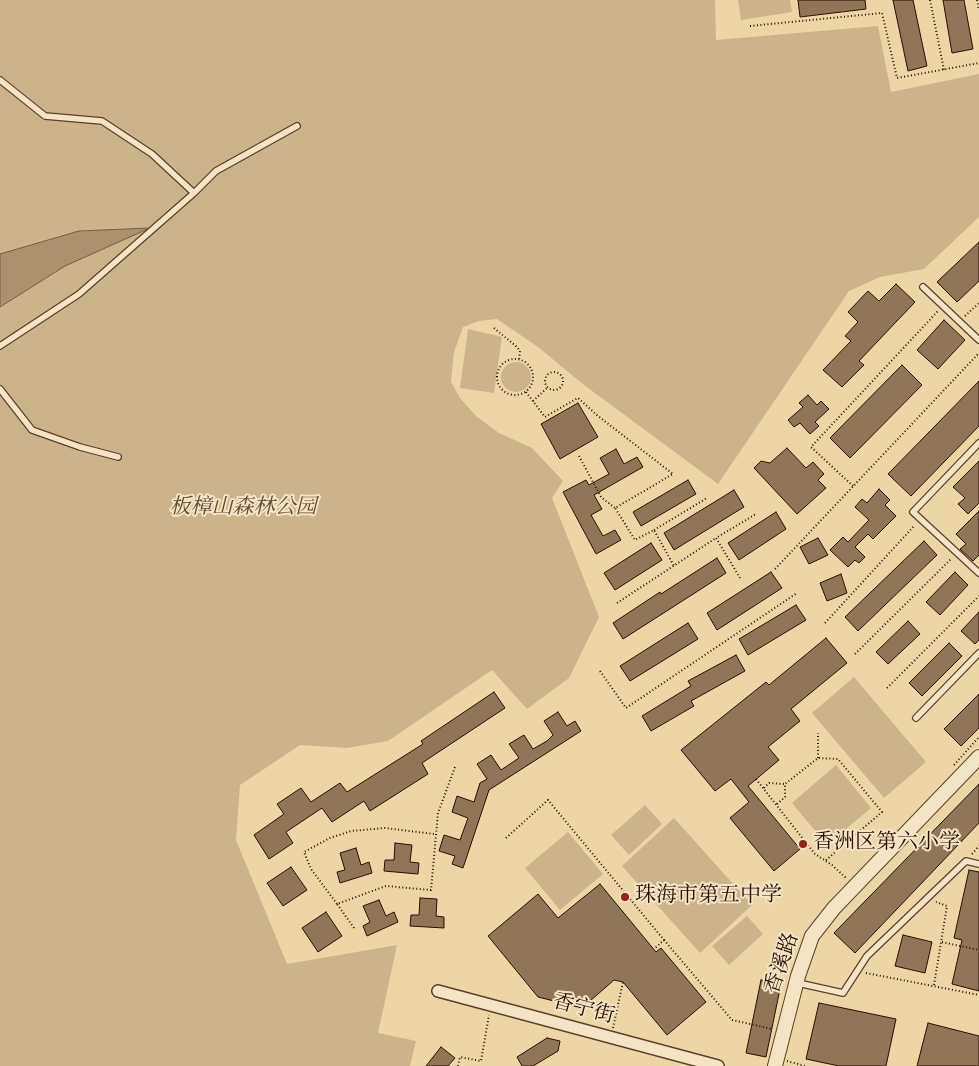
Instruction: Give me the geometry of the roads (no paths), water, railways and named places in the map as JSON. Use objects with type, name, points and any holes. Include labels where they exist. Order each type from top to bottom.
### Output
[{"type":"street","name":"香溪路","points":[[775,1066],[796,983],[812,936],[854,887],[979,758]]},
{"type":"street","name":"香宁街","points":[[438,991],[718,1066]]},
{"type":"lane","points":[[0,80],[45,116],[102,121],[152,154],[194,193]]},
{"type":"lane","points":[[0,346],[79,294],[194,193],[216,171],[297,126]]},
{"type":"lane","points":[[924,287],[979,340]]},
{"type":"lane","points":[[0,388],[32,430],[80,447],[118,457]]},
{"type":"lane","points":[[979,443],[913,512],[979,573]]},
{"type":"lane","points":[[916,718],[979,653]]},
{"type":"lane","points":[[796,983],[843,993],[867,956],[966,862],[979,864]]},
{"type":"place","name":"香洲区第六小学","points":[[803,844]]},
{"type":"place","name":"珠海市第五中学","points":[[625,897]]},
{"type":"park label","name":"板樟山森林公园","points":[[243,509]]}]
